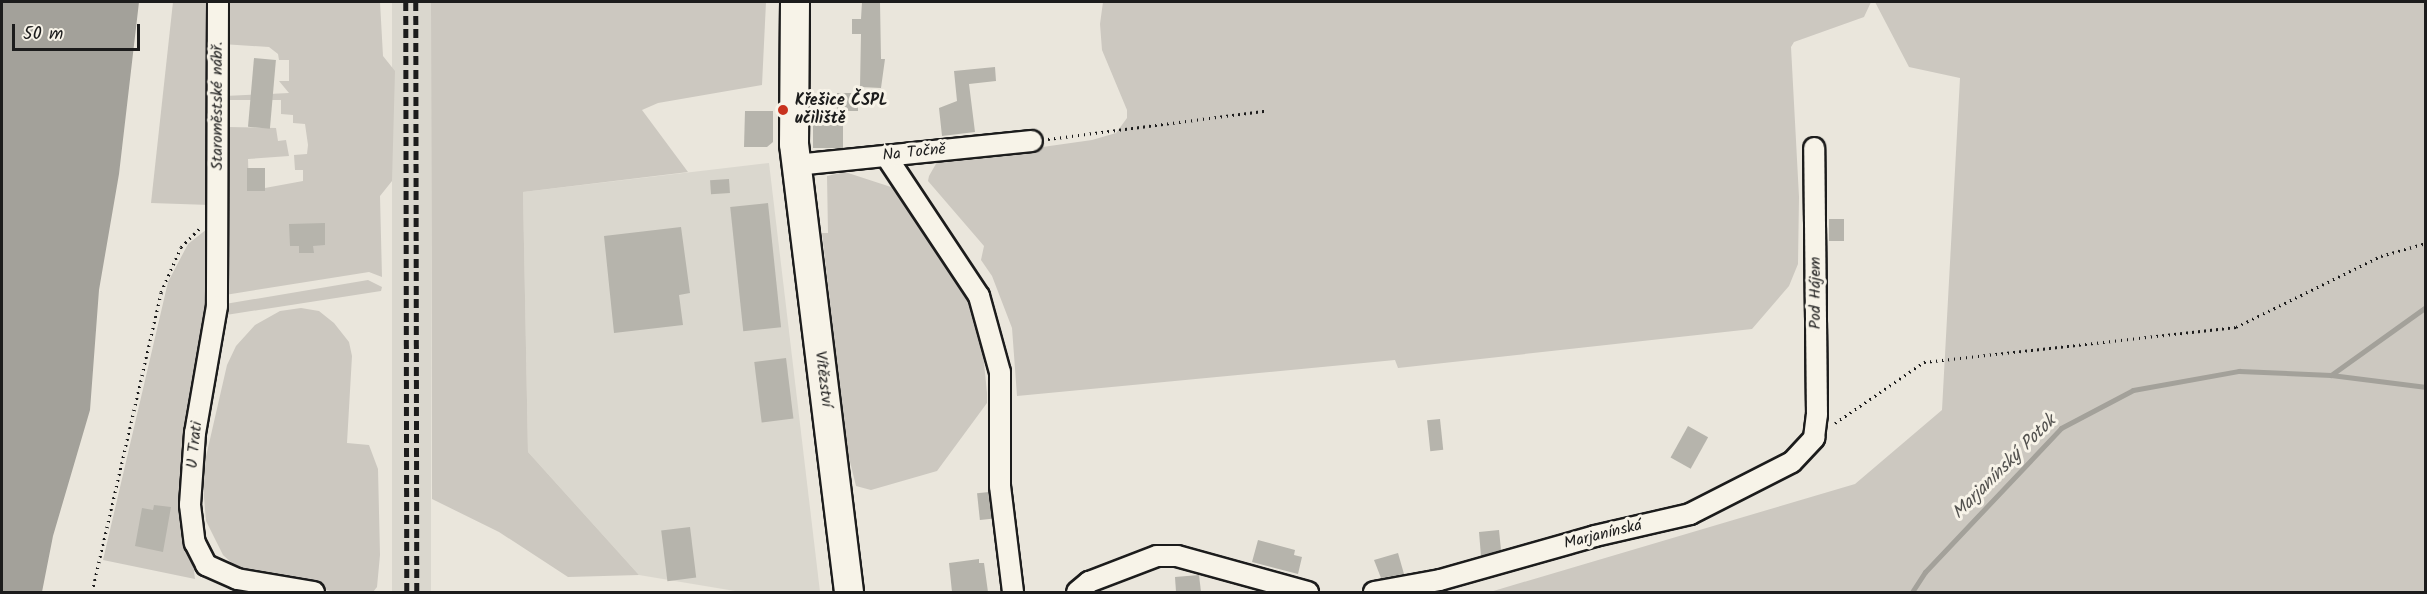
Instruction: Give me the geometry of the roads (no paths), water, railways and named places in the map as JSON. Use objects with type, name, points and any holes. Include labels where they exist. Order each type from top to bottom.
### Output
[{"type":"main road","name":"Vítězství","points":[[795,2],[796,165],[849,592]]},
{"type":"street","name":"Staroměstské nábř.","points":[[218,2],[218,211]]},
{"type":"street","name":"Na Točně","points":[[796,165],[1032,141]]},
{"type":"street","name":"Pod Hájem","points":[[1814,148],[1814,438]]},
{"type":"street","points":[[886,156],[979,296],[1000,372],[1000,486],[1013,592]]},
{"type":"street","name":"U Trati","points":[[218,211],[217,306],[193,464],[190,505],[195,543],[206,565],[237,579],[314,592]]},
{"type":"street","name":"Marjanínská","points":[[1374,592],[1440,579],[1595,536],[1690,514],[1792,462],[1814,438]]},
{"type":"street","points":[[1077,592],[1089,582],[1157,556],[1177,556],[1308,592]]},
{"type":"waterway","points":[[2331,375],[2426,307]]},
{"type":"waterway","name":"Marjanínský Potok","points":[[1912,592],[1925,572],[2061,428],[2133,390],[2239,371],[2331,375],[2426,387]]},
{"type":"railway","points":[[406,2],[407,592]]},
{"type":"railway","points":[[416,2],[417,592]]},
{"type":"place","name":"Křešice ČSPL učiliště","points":[[783,110]]}]
